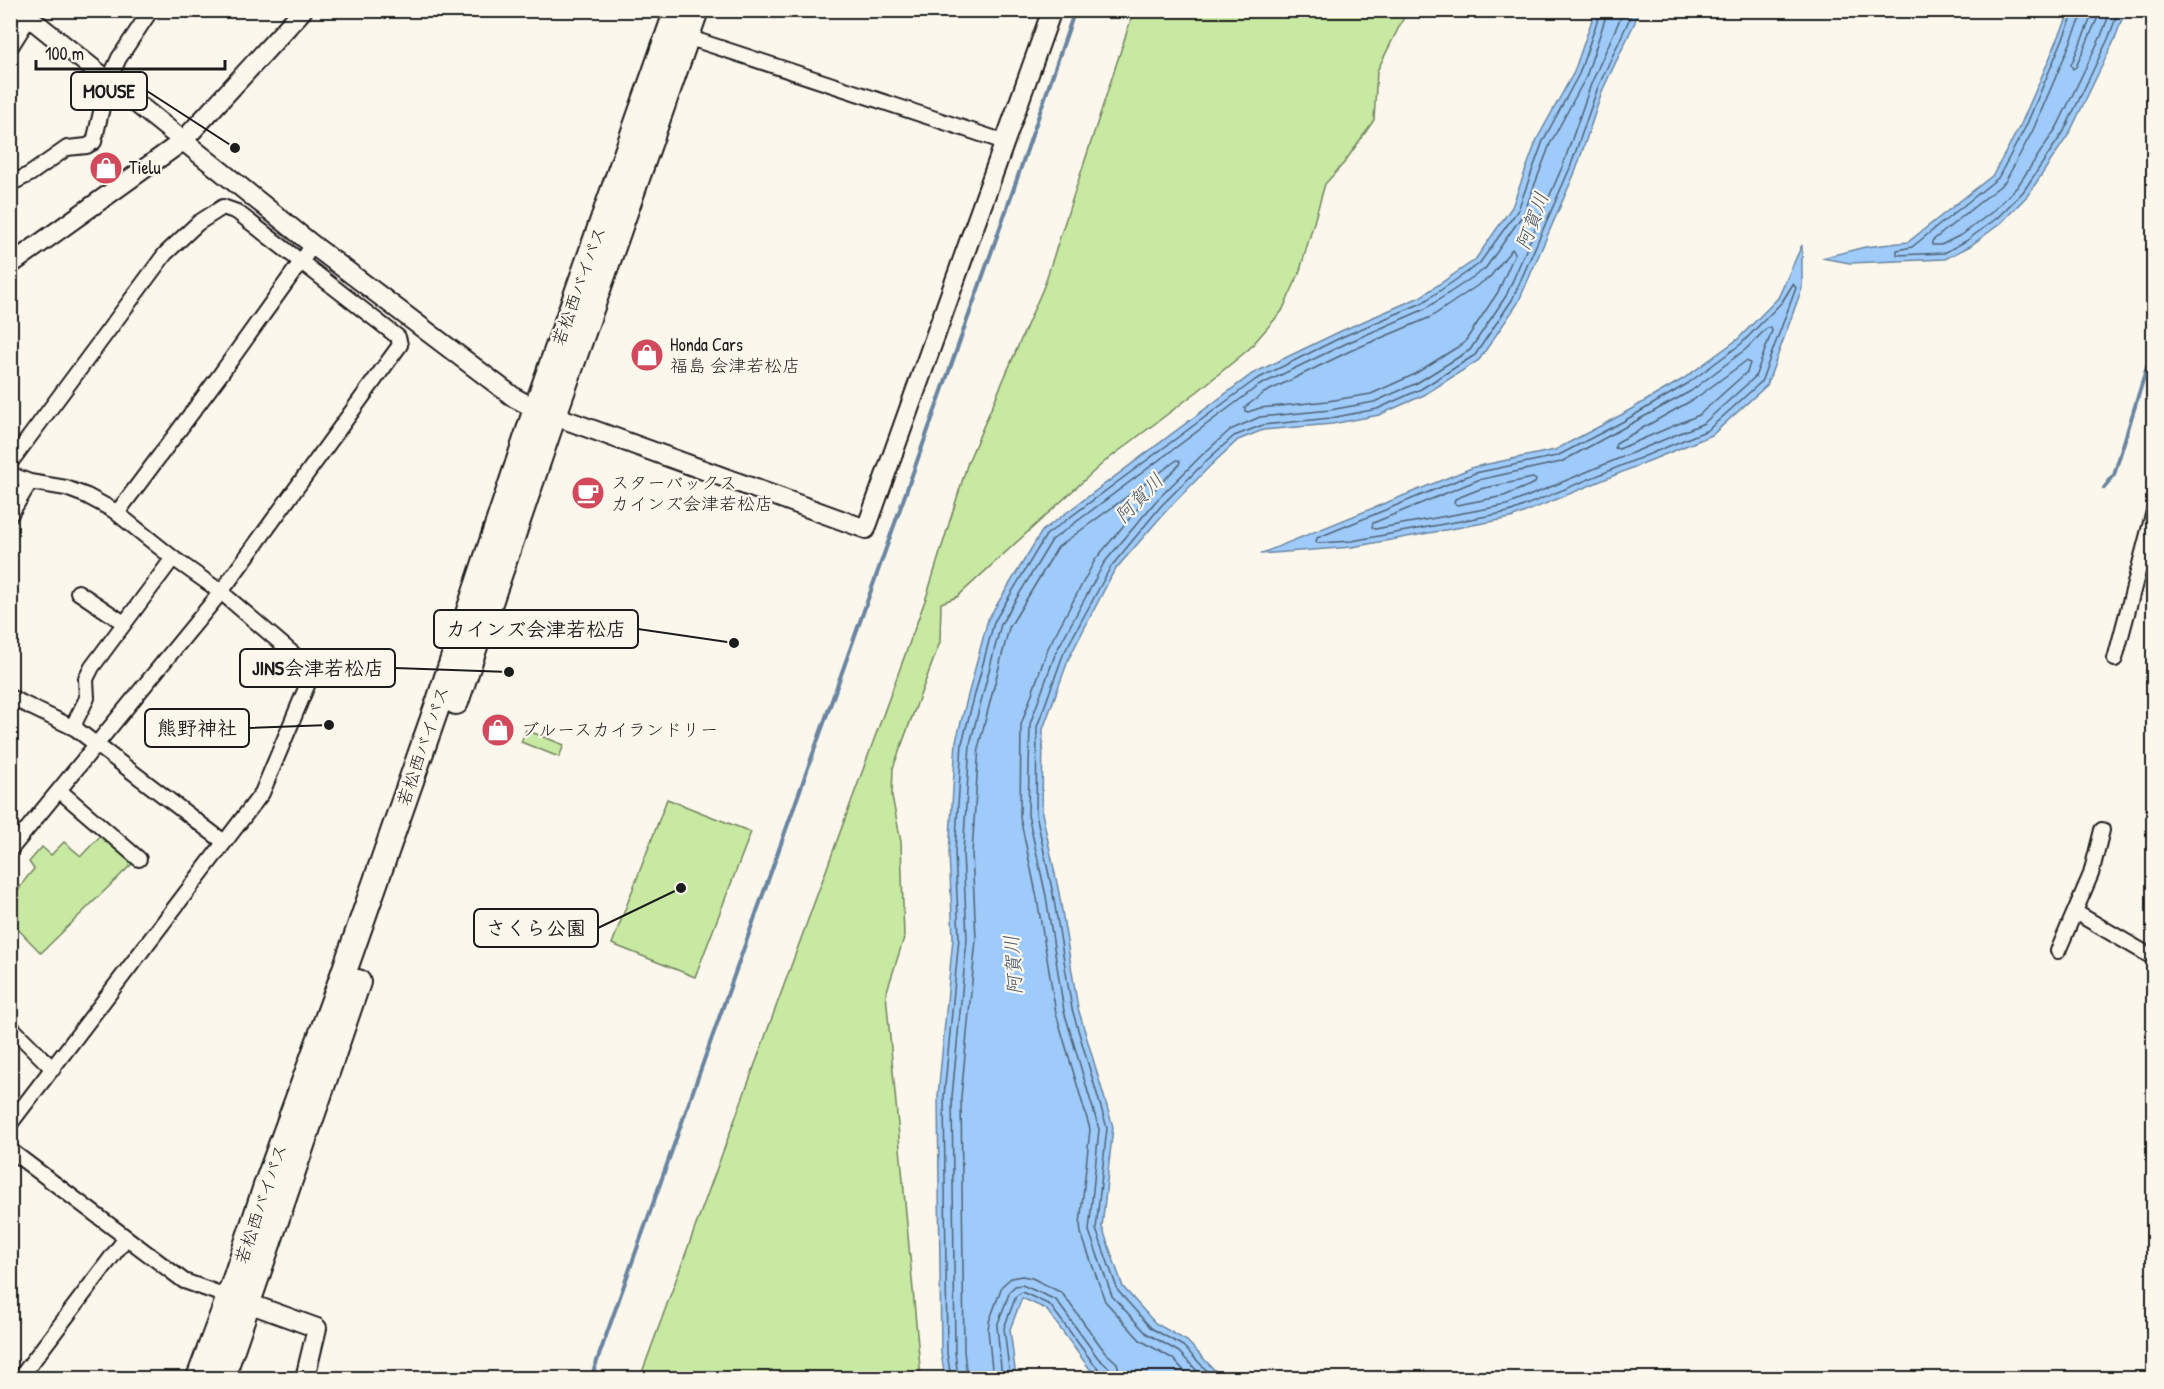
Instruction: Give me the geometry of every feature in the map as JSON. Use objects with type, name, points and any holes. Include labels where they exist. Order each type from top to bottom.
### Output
[{"type":"highway","name":"若松西バイパス","points":[[545,412],[677,10]]},
{"type":"highway","name":"若松西バイパス","points":[[222,1378],[267,1183],[439,701],[696,10]]},
{"type":"highway","name":"若松西バイパス","points":[[199,1378],[239,1300]]},
{"type":"street","points":[[10,184],[30,174],[67,148],[87,146],[94,142],[108,82],[128,44],[151,10]]},
{"type":"street","points":[[10,265],[183,141],[303,10]]},
{"type":"street","points":[[10,48],[28,13],[108,82],[314,245],[515,398],[545,412],[866,529],[1052,10]]},
{"type":"street","points":[[687,37],[1005,142]]},
{"type":"street","points":[[10,463],[165,254],[198,223],[223,207],[237,212],[398,337],[400,345],[221,592],[10,850]]},
{"type":"street","points":[[117,513],[314,245]]},
{"type":"street","points":[[10,474],[30,482],[66,488],[87,496],[117,513],[172,558],[221,592],[311,669],[309,681],[262,793],[10,1124]]},
{"type":"street","points":[[10,515],[30,482]]},
{"type":"street","points":[[2115,659],[2154,511]]},
{"type":"street","points":[[76,729],[75,722],[87,698],[86,678],[92,667],[172,558]]},
{"type":"street","points":[[78,592],[124,623]]},
{"type":"street","points":[[10,697],[76,729],[224,842]]},
{"type":"street","points":[[60,791],[139,859]]},
{"type":"street","points":[[2058,951],[2068,923],[2091,874],[2102,830]]},
{"type":"street","points":[[2075,912],[2154,958]]},
{"type":"street","points":[[10,1026],[53,1069]]},
{"type":"street","points":[[10,1150],[184,1281],[317,1328],[305,1378]]},
{"type":"street","points":[[20,1378],[126,1238]]},
{"type":"green space","points":[[1134,10],[1407,11],[1377,71],[1374,120],[1344,163],[1325,184],[1299,274],[1282,311],[1249,349],[1103,463],[957,597],[941,603],[940,642],[893,768],[892,796],[901,842],[904,938],[886,994],[921,1378],[640,1378],[927,595],[968,462],[1044,286]]},
{"type":"green space","points":[[526,730],[564,745],[559,757],[521,742]]},
{"type":"green space","points":[[667,799],[751,832],[695,977],[612,944]]},
{"type":"green space","points":[[104,832],[135,861],[41,953],[11,922],[12,907],[17,893],[34,869],[29,862],[42,847],[51,855],[64,842],[81,856]]},
{"type":"water","name":"阿賀川","points":[[1595,11],[1638,11],[1603,89],[1576,170],[1518,303],[1479,360],[1424,395],[1379,415],[1332,424],[1263,430],[1238,440],[1166,511],[1114,571],[1069,658],[1043,729],[1042,813],[1059,893],[1078,1008],[1113,1127],[1102,1227],[1123,1287],[1155,1323],[1187,1341],[1222,1378],[1101,1378],[1089,1368],[1046,1309],[1022,1298],[1010,1329],[1016,1378],[945,1378],[941,1353],[938,1096],[953,938],[949,853],[956,741],[988,619],[1042,531],[1252,374],[1341,331],[1420,297],[1475,260],[1512,207],[1537,139],[1574,72]]},
{"type":"water","points":[[2070,11],[2125,11],[2114,41],[2069,134],[2028,195],[2001,223],[1970,246],[1945,259],[1850,263],[1822,258],[1865,247],[1908,242],[1993,175],[2021,124]]},
{"type":"water","points":[[1802,245],[1802,288],[1767,385],[1712,435],[1511,518],[1352,547],[1260,554],[1474,467],[1555,450],[1621,415],[1683,379],[1738,339],[1778,298]]},
{"type":"waterway","points":[[591,1378],[1007,208],[1075,10]]},
{"type":"waterway","points":[[2104,488],[2114,475],[2150,357],[2154,268]]},
{"type":"place","name":"MOUSE","points":[[235,148]]},
{"type":"place","name":"Tielu","points":[[106,168]]},
{"type":"place","name":"Honda Cars 福島 会津若松店","points":[[647,355]]},
{"type":"place","name":"スターバックス カインズ会津若松店","points":[[588,493]]},
{"type":"place","name":"カインズ会津若松店","points":[[734,643]]},
{"type":"place","name":"JINS会津若松店","points":[[509,672]]},
{"type":"place","name":"熊野神社","points":[[329,725]]},
{"type":"place","name":"ブルースカイランドリー","points":[[498,730]]},
{"type":"place","name":"さくら公園","points":[[681,888]]}]
